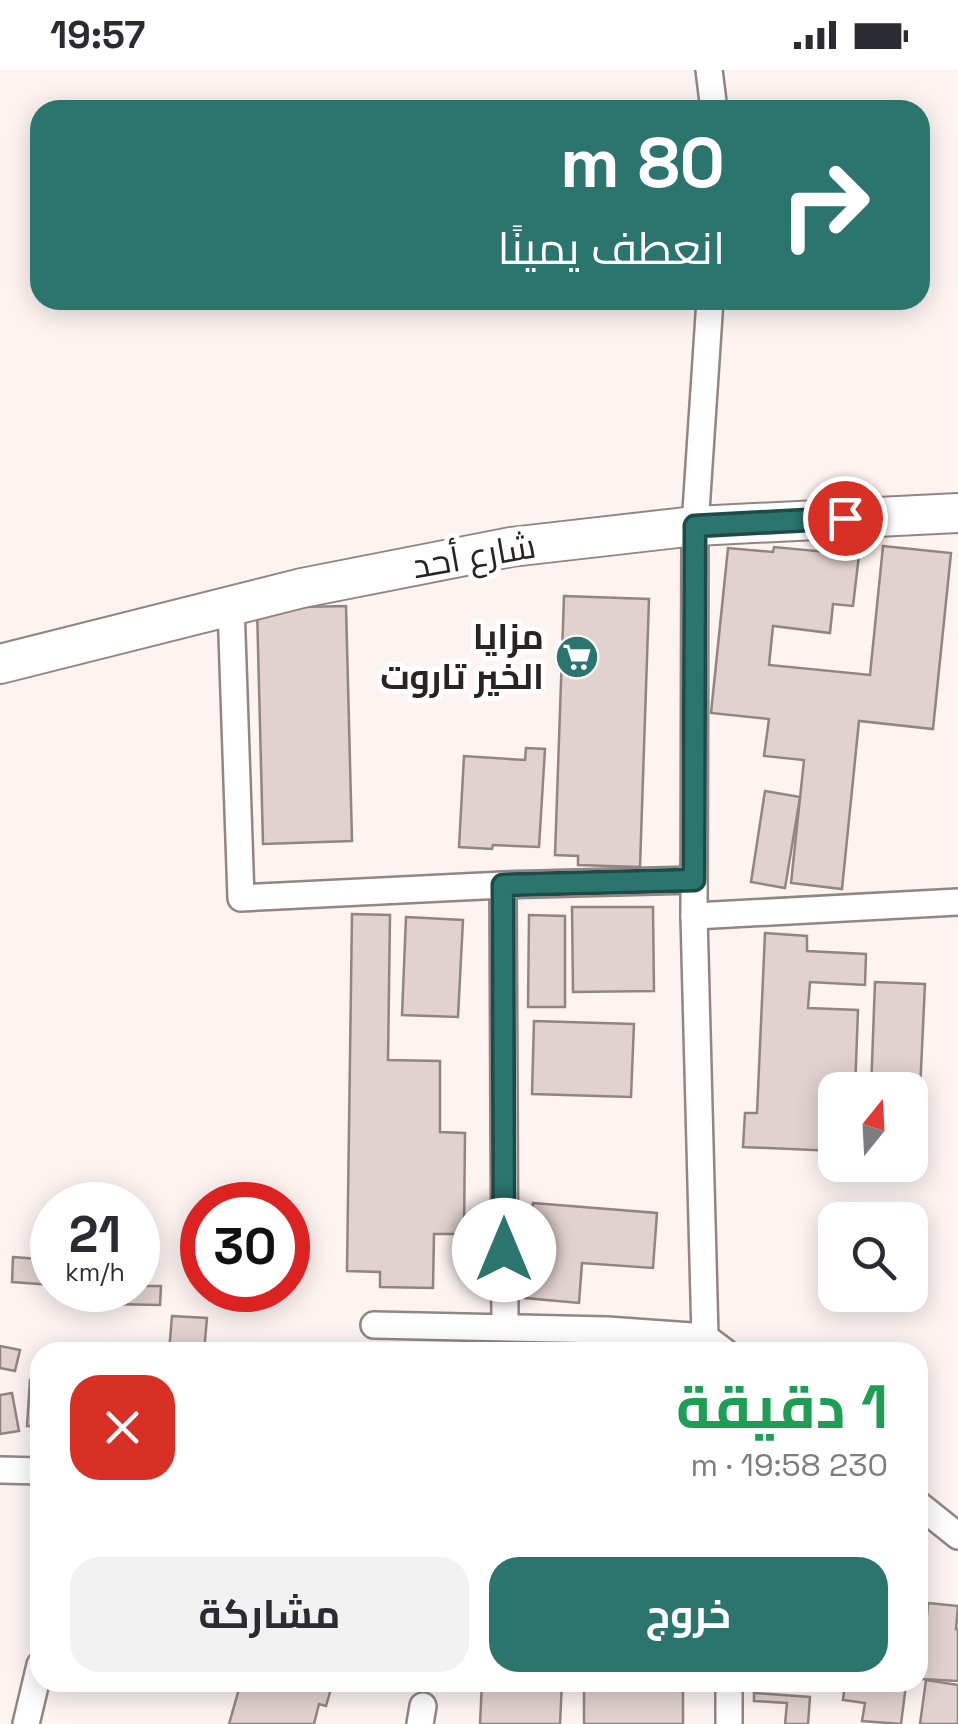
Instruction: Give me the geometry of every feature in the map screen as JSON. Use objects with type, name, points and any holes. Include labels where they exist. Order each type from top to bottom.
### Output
[{"type":"main road","name":"شارع أحد","points":[[0,664],[302,588],[511,547],[695,526],[958,513]]},
{"type":"street","points":[[709,70],[713,100]]},
{"type":"street","points":[[709,310],[695,526],[694,916],[712,1342]]},
{"type":"street","points":[[230,606],[241,898],[694,880]]},
{"type":"street","points":[[503,885],[504,1327]]},
{"type":"street","points":[[694,916],[958,902]]},
{"type":"street","points":[[374,1324],[607,1330],[681,1342]]},
{"type":"street","points":[[0,1470],[30,1471]]},
{"type":"street","points":[[928,1512],[958,1536]]},
{"type":"street","points":[[26,1724],[34,1692]]},
{"type":"street","points":[[730,1692],[730,1724]]},
{"type":"building","points":[[883,546],[951,553],[933,729],[859,721],[842,889],[791,883],[804,760],[764,756],[769,719],[711,713],[728,548],[773,552],[774,547],[859,555],[853,606],[833,604],[830,633],[773,626],[769,665],[870,675]]},
{"type":"building","points":[[564,596],[649,599],[640,867],[578,865],[578,856],[555,855]]},
{"type":"building","points":[[346,606],[352,841],[263,844],[257,608]]},
{"type":"building","points":[[526,748],[545,749],[539,847],[459,847],[464,756],[525,760]]},
{"type":"building","points":[[765,791],[800,797],[785,888],[751,882]]},
{"type":"building","points":[[572,907],[653,907],[654,991],[573,992]]},
{"type":"building","points":[[352,914],[390,915],[388,1060],[440,1061],[440,1132],[465,1133],[464,1234],[434,1234],[433,1288],[380,1287],[380,1272],[347,1271]]},
{"type":"building","points":[[529,915],[565,916],[565,1007],[528,1007]]},
{"type":"building","points":[[406,917],[463,920],[458,1017],[402,1015]]},
{"type":"building","points":[[765,933],[807,936],[807,951],[866,954],[865,985],[810,982],[808,1008],[858,1010],[856,1072],[818,1072],[818,1150],[743,1147],[745,1113],[757,1113]]},
{"type":"building","points":[[875,982],[925,984],[921,1072],[872,1072]]},
{"type":"building","points":[[534,1021],[634,1024],[631,1097],[532,1094]]},
{"type":"building","points":[[533,1203],[657,1213],[653,1268],[582,1263],[579,1303],[525,1298]]},
{"type":"building","points":[[470,1213],[491,1216],[489,1236],[468,1233]]},
{"type":"building","points":[[13,1257],[30,1258],[30,1283],[12,1282]]},
{"type":"building","points":[[172,1316],[207,1318],[205,1342],[170,1342]]},
{"type":"building","points":[[0,1346],[20,1350],[15,1371],[0,1368]]},
{"type":"building","points":[[30,1380],[30,1426],[27,1426]]},
{"type":"building","points":[[12,1393],[19,1431],[0,1434],[0,1395]]},
{"type":"building","points":[[928,1603],[958,1606],[958,1681],[928,1679]]},
{"type":"building","points":[[928,1680],[958,1685],[958,1724],[920,1724]]},
{"type":"building","points":[[238,1692],[330,1692],[326,1706],[319,1704],[314,1724],[229,1724]]},
{"type":"building","points":[[482,1692],[562,1692],[560,1724],[480,1724]]},
{"type":"building","points":[[584,1692],[683,1692],[683,1724],[584,1724]]},
{"type":"building","points":[[844,1692],[905,1692],[901,1724],[862,1721],[865,1703],[843,1700]]},
{"type":"building","points":[[754,1693],[810,1697],[808,1724],[785,1724],[787,1703],[754,1701]]},
{"type":"place","name":"مزايا الخير تاروت","points":[[577,657]]},
{"type":"route","points":[[504,1250],[503,885],[694,880],[695,526],[845,518]]}]
